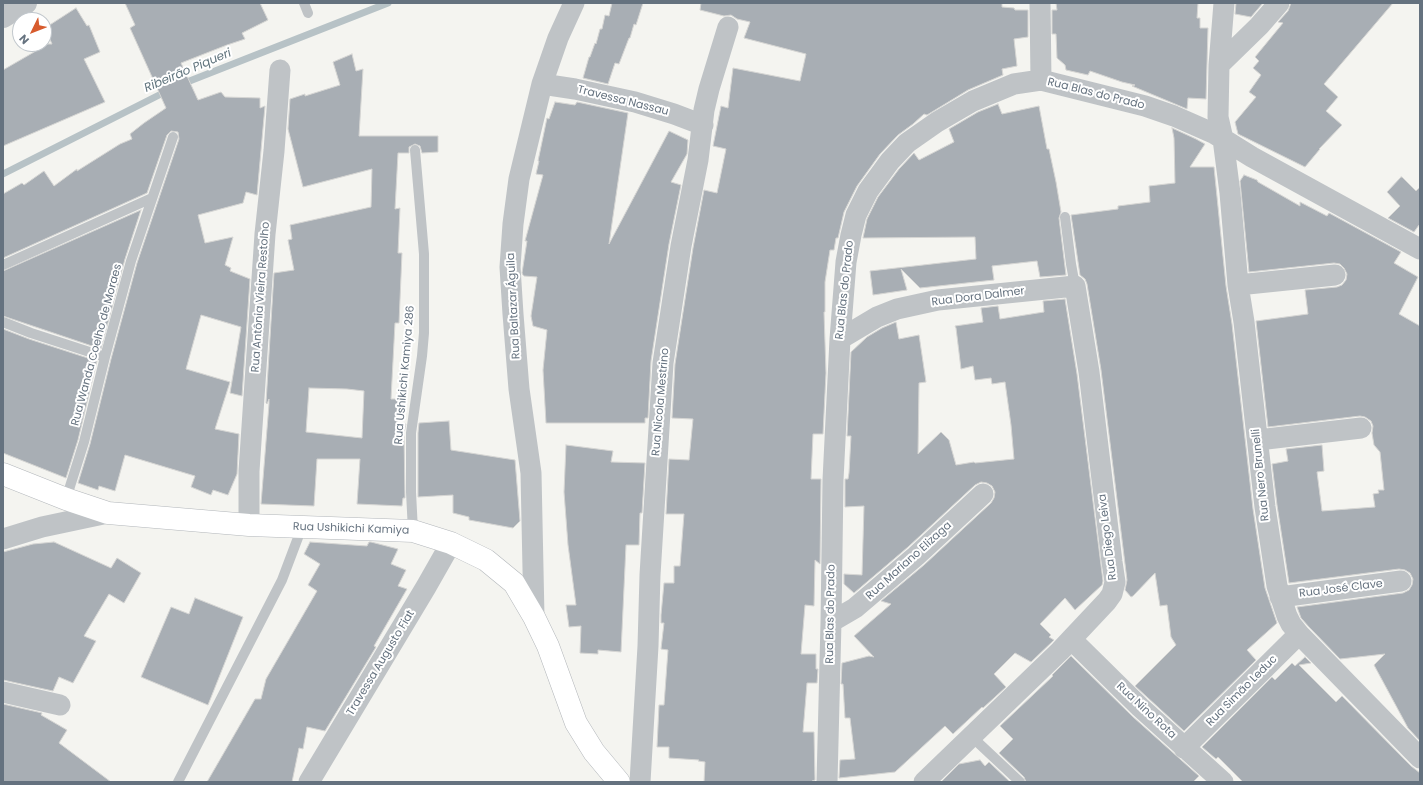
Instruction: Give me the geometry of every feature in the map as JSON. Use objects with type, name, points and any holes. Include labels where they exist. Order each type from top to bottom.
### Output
[{"type":"main road","name":"Rua Ushikichi Kamiya","points":[[3,474],[66,499],[108,513],[249,525],[413,531],[451,543],[486,560],[514,583],[534,617],[548,646],[576,723],[594,752],[619,782]]},
{"type":"street","points":[[3,17],[26,3]]},
{"type":"street","name":"Rua Baltazar Águila","points":[[534,617],[531,473],[519,389],[510,267],[513,224],[519,179],[542,84],[558,38],[574,3]]},
{"type":"street","points":[[1040,3],[1041,80]]},
{"type":"street","name":"Rua Nero Brunelli","points":[[1224,3],[1219,65],[1218,117],[1223,139],[1230,194],[1238,285],[1244,322],[1269,541],[1280,597],[1291,624],[1299,634],[1420,758]]},
{"type":"street","points":[[1219,65],[1259,26],[1279,3]]},
{"type":"street","name":"Rua Nicola Mestrino","points":[[640,782],[648,646],[652,524],[663,363],[680,253],[698,160],[709,89],[728,27]]},
{"type":"street","name":"Rua Antônia Vieira Restolho","points":[[249,525],[250,464],[265,234],[274,151],[280,70]]},
{"type":"street","name":"Rua Blas do Prado","points":[[827,782],[833,480],[840,339],[846,262],[856,215],[868,191],[890,161],[907,143],[937,122],[973,101],[1014,84],[1041,80],[1145,106],[1181,119],[1215,134],[1252,157],[1420,249]]},
{"type":"street","name":"Travessa Nassau","points":[[542,84],[575,89],[635,102],[703,125]]},
{"type":"street","points":[[1238,285],[1335,275]]},
{"type":"street","name":"Rua Dora Dalmer","points":[[840,339],[877,317],[897,309],[938,300],[1075,286]]},
{"type":"street","name":"Rua Diego Leiva","points":[[924,782],[1071,639],[1112,594],[1115,582],[1089,372],[1075,286]]},
{"type":"street","points":[[1258,440],[1361,428]]},
{"type":"street","name":"Rua Mariano Elizaga","points":[[831,622],[855,608],[916,556],[983,494]]},
{"type":"street","points":[[3,539],[42,527],[108,513]]},
{"type":"street","name":"Travessa Augusto Fiat","points":[[309,782],[451,543]]},
{"type":"street","name":"Rua José Clave","points":[[1280,597],[1402,581]]},
{"type":"street","name":"Rua Simão Leduc","points":[[1184,748],[1299,634]]},
{"type":"street","name":"Rua Nino Rota","points":[[1071,639],[1140,707],[1162,725],[1184,748],[1223,782]]},
{"type":"street","points":[[3,692],[60,705]]},
{"type":"lane","points":[[304,3],[308,13]]},
{"type":"lane","name":"Rua Wanda Coelho de Moraes","points":[[66,499],[84,442],[131,261],[173,137]]},
{"type":"lane","name":"Rua Ushikichi Kamiya 286","points":[[413,531],[411,492],[411,433],[424,333],[424,254],[415,150]]},
{"type":"lane","points":[[3,265],[152,198]]},
{"type":"lane","name":"Rua Diego Leiva","points":[[1065,216],[1075,286]]},
{"type":"lane","points":[[3,322],[31,334],[105,357]]},
{"type":"lane","points":[[178,782],[282,580],[302,527]]},
{"type":"lane","points":[[971,736],[1020,782]]},
{"type":"building","points":[[125,3],[260,3],[268,20],[242,33],[245,39],[181,63],[198,100],[221,92],[225,97],[260,98],[260,108],[265,106],[257,195],[246,192],[243,203],[198,215],[205,243],[233,237],[225,265],[231,268],[230,271],[250,279],[242,396],[230,393],[241,327],[201,315],[186,369],[230,382],[215,429],[239,434],[237,474],[228,495],[213,490],[211,495],[191,487],[195,476],[125,455],[115,491],[99,486],[98,490],[78,483],[90,444],[137,263],[179,139],[178,132],[171,131],[167,135],[147,193],[3,258],[3,194],[22,183],[24,185],[44,171],[54,186],[77,169],[77,171],[120,144],[132,139],[130,134],[166,108],[130,28],[135,25]]},
{"type":"building","points":[[612,3],[643,3],[636,25],[634,24],[619,64],[615,63],[608,84],[583,78],[589,57],[595,43],[596,44],[600,29],[602,29],[605,15],[609,16]]},
{"type":"building","points":[[701,3],[1002,3],[1002,7],[1014,8],[1015,10],[1028,10],[1028,37],[1014,39],[1017,66],[1002,69],[1003,75],[968,90],[927,115],[924,114],[898,135],[880,154],[857,186],[844,212],[834,250],[830,250],[825,282],[824,312],[826,373],[823,434],[813,434],[811,479],[821,479],[820,564],[815,560],[814,606],[805,605],[801,654],[816,654],[816,669],[818,669],[817,683],[807,683],[803,732],[814,732],[815,780],[812,782],[704,782],[705,762],[698,761],[699,760],[669,758],[669,747],[657,747],[659,705],[664,705],[668,650],[661,649],[664,623],[661,623],[661,615],[664,583],[674,583],[674,566],[680,566],[684,514],[666,514],[669,459],[689,460],[693,419],[672,418],[675,364],[693,248],[704,190],[717,193],[726,149],[713,146],[721,106],[728,108],[733,68],[800,81],[806,54],[744,38],[750,22],[737,19],[731,15],[724,16],[700,10]]},
{"type":"building","points":[[1056,3],[1198,3],[1197,18],[1200,18],[1200,28],[1208,28],[1206,99],[1188,98],[1187,109],[1132,86],[1135,85],[1090,71],[1088,75],[1066,70],[1065,65],[1057,58],[1056,34],[1052,34],[1052,10],[1057,10]]},
{"type":"building","points":[[1236,3],[1263,3],[1251,17],[1235,14]]},
{"type":"building","points":[[1291,3],[1393,3],[1324,84],[1338,97],[1326,111],[1342,125],[1319,149],[1305,167],[1238,134],[1235,122],[1256,97],[1249,92],[1261,75],[1253,68],[1259,61],[1255,57],[1283,23],[1278,22],[1288,11]]},
{"type":"building","points":[[76,8],[87,26],[89,25],[100,52],[84,59],[105,102],[3,146],[3,70],[34,52],[52,52],[52,23]]},
{"type":"building","points":[[352,54],[356,71],[363,69],[359,136],[438,136],[438,152],[422,153],[420,146],[415,144],[409,147],[409,153],[398,153],[395,209],[400,208],[398,253],[402,253],[399,323],[395,323],[391,399],[398,399],[397,425],[406,424],[404,433],[405,498],[403,498],[402,506],[357,504],[360,459],[317,459],[314,506],[261,504],[269,404],[269,399],[267,404],[266,403],[274,273],[294,270],[288,240],[292,239],[290,225],[371,207],[372,169],[303,187],[288,129],[290,99],[340,85],[333,62]],"holes":[[[309,388],[364,391],[362,438],[306,432]]]},
{"type":"building","points":[[555,102],[575,105],[577,102],[628,113],[609,244],[669,131],[688,140],[687,154],[671,182],[681,185],[669,244],[651,361],[648,418],[645,418],[645,423],[546,423],[543,370],[547,330],[533,326],[531,316],[537,277],[524,276],[522,273],[527,241],[525,241],[543,175],[536,174],[538,161],[547,118],[549,119]]},
{"type":"building","points":[[998,104],[1002,114],[1039,106],[1047,149],[1049,149],[1056,182],[1061,212],[1059,218],[1066,275],[1040,277],[1037,261],[992,266],[994,280],[920,288],[901,269],[907,290],[873,295],[870,271],[976,259],[975,237],[863,238],[867,219],[878,197],[899,169],[914,153],[919,160],[954,142],[949,129],[978,112]]},
{"type":"building","points":[[1172,128],[1205,144],[1190,167],[1214,167],[1226,286],[1232,324],[1253,509],[1265,588],[1277,623],[1247,650],[1256,660],[1184,731],[1135,686],[1176,645],[1171,637],[1167,605],[1160,606],[1155,573],[1133,596],[1131,597],[1125,590],[1127,580],[1101,370],[1087,284],[1085,279],[1080,275],[1071,215],[1118,209],[1118,206],[1150,202],[1149,186],[1175,183],[1174,138]]},
{"type":"building","points":[[1244,175],[1257,180],[1300,206],[1300,202],[1327,216],[1329,213],[1401,252],[1394,263],[1418,277],[1399,314],[1420,326],[1420,741],[1408,728],[1374,665],[1385,654],[1340,659],[1301,618],[1297,607],[1403,593],[1409,590],[1412,585],[1413,579],[1410,573],[1399,569],[1289,583],[1272,464],[1288,461],[1286,449],[1322,445],[1324,471],[1317,472],[1322,511],[1375,507],[1373,494],[1379,493],[1378,490],[1384,490],[1380,452],[1374,445],[1372,433],[1373,426],[1371,421],[1365,417],[1360,416],[1268,427],[1256,321],[1308,314],[1305,290],[1337,287],[1342,285],[1346,280],[1347,274],[1340,264],[1334,263],[1249,272],[1240,181]]},
{"type":"building","points":[[1401,177],[1416,191],[1420,187],[1420,226],[1419,225],[1414,232],[1388,218],[1400,206],[1387,192]]},
{"type":"building","points":[[141,210],[125,259],[101,349],[3,316],[3,271]]},
{"type":"building","points":[[1065,299],[1077,374],[1103,581],[1102,585],[1075,610],[1065,598],[1040,624],[1051,635],[1049,637],[1054,640],[1031,662],[1015,653],[994,674],[1006,687],[953,734],[945,726],[895,772],[839,778],[840,760],[855,759],[850,718],[845,718],[843,684],[841,684],[842,663],[869,656],[874,657],[854,636],[891,604],[881,601],[924,565],[991,503],[995,492],[992,486],[987,483],[981,482],[975,485],[908,547],[854,593],[844,584],[844,574],[862,575],[864,506],[845,507],[845,479],[848,479],[849,473],[851,436],[847,436],[851,352],[867,337],[896,322],[899,339],[919,335],[926,382],[919,383],[918,454],[941,432],[949,440],[956,465],[1014,459],[1005,382],[992,384],[991,378],[975,380],[973,366],[961,369],[955,326],[983,322],[981,308],[998,306],[1000,319],[1044,312],[1043,301]]},
{"type":"building","points":[[3,329],[97,361],[78,440],[66,478],[3,453]]},
{"type":"building","points":[[449,421],[451,450],[515,460],[520,521],[513,528],[469,520],[469,517],[453,513],[453,495],[418,497],[419,423]]},
{"type":"building","points":[[566,445],[613,451],[611,462],[645,463],[642,513],[640,513],[639,545],[626,545],[621,652],[598,650],[598,654],[580,653],[581,626],[569,627],[566,605],[576,605],[568,545],[564,492]]},
{"type":"building","points":[[54,542],[111,568],[117,558],[141,573],[124,603],[109,594],[84,636],[96,641],[73,683],[59,677],[53,691],[3,680],[3,552],[33,544]]},
{"type":"building","points":[[310,542],[367,546],[369,542],[371,542],[398,549],[391,564],[406,570],[398,586],[407,589],[374,646],[376,647],[325,731],[307,727],[303,749],[299,748],[292,782],[207,782],[255,699],[261,699],[266,679],[317,591],[308,585],[320,564],[304,554]]},
{"type":"building","points":[[195,598],[243,617],[208,705],[141,677],[171,607],[189,614]]},
{"type":"building","points":[[1071,656],[1132,716],[1199,776],[1193,782],[1026,782],[1024,777],[999,753],[1013,739],[1000,726],[1053,676],[1052,675]]},
{"type":"building","points":[[1305,657],[1311,663],[1299,665],[1336,702],[1342,696],[1411,766],[1420,773],[1420,782],[1243,782],[1218,757],[1216,759],[1202,747],[1272,677],[1275,680],[1292,663],[1295,666]]},
{"type":"building","points":[[3,704],[42,713],[41,715],[67,730],[59,743],[111,782],[3,782]]},
{"type":"building","points":[[980,760],[985,766],[989,762],[1010,782],[941,782],[959,764]]},
{"type":"waterway","name":"Ribeirão Piqueri","points":[[182,84],[388,3]]},
{"type":"waterway","name":"Ribeirão Piqueri","points":[[3,174],[167,91]]}]
